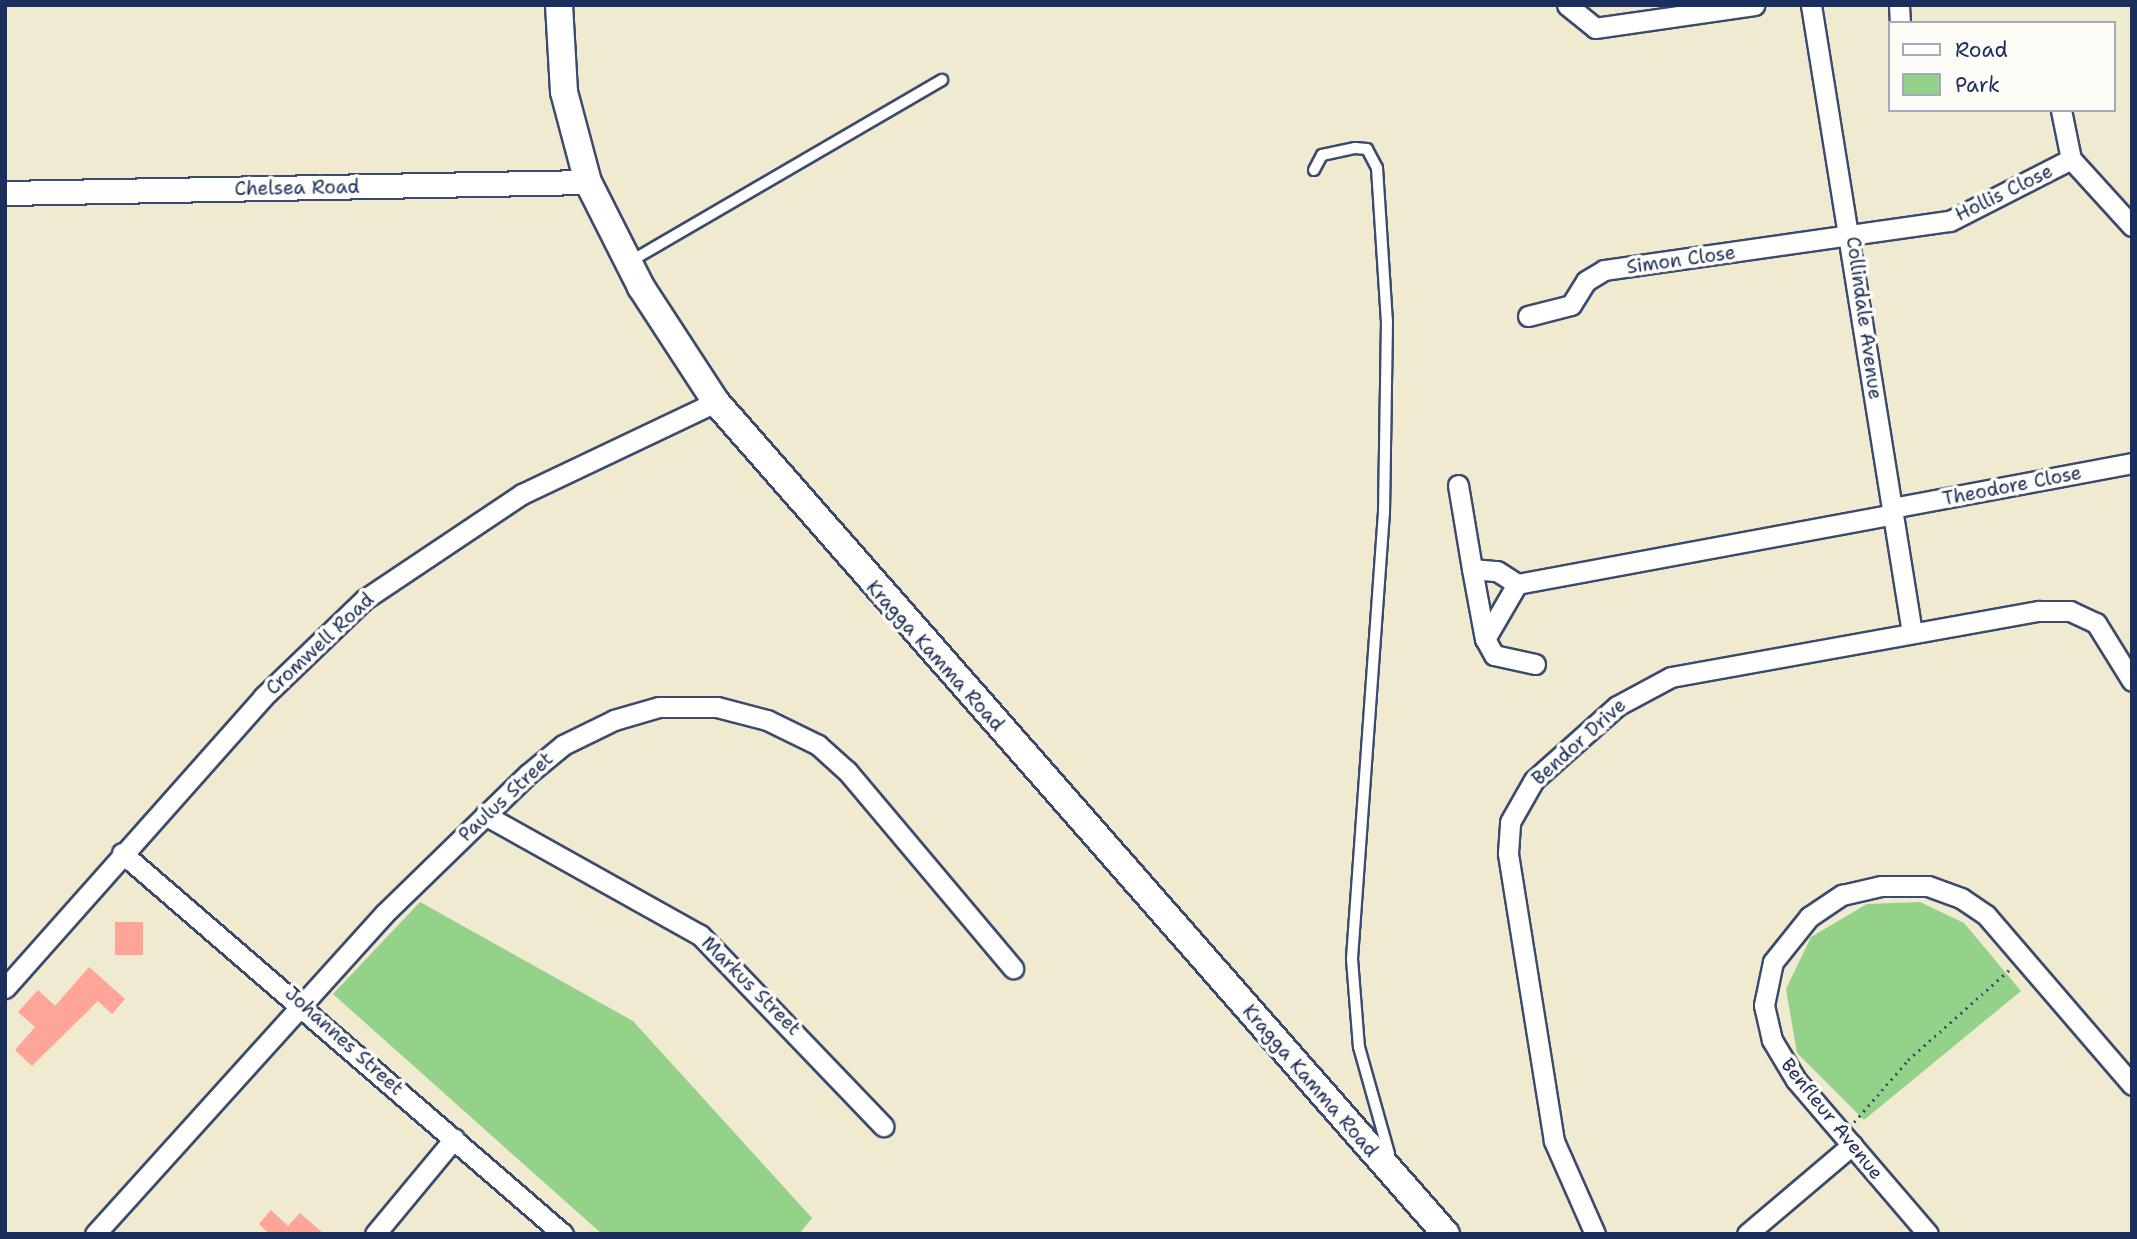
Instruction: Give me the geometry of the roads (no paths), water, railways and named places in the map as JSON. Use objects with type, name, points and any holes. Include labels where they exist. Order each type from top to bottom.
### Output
[{"type":"main road","name":"Kragga Kamma Road","points":[[559,5],[564,92],[588,182],[627,263],[716,402],[1446,1234]]},
{"type":"street","points":[[1567,5],[1595,28],[1754,5]]},
{"type":"street","name":"Collindale Avenue","points":[[1811,5],[1852,236],[1912,632]]},
{"type":"street","name":"Hollis Close","points":[[2061,112],[2071,159],[2132,226]]},
{"type":"street","name":"Hollis Close","points":[[1852,236],[1968,215],[2071,159]]},
{"type":"street","name":"Chelsea Road","points":[[5,192],[588,182]]},
{"type":"street","name":"Simon Close","points":[[1528,316],[1570,305],[1592,275],[1604,270],[1852,236]]},
{"type":"street","name":"Cromwell Road","points":[[5,988],[122,853],[289,669],[365,599],[522,494],[716,402]]},
{"type":"street","name":"Theodore Close","points":[[1517,584],[2132,463]]},
{"type":"street","points":[[1458,485],[1485,639],[1494,654],[1535,664]]},
{"type":"street","points":[[1472,569],[1497,571],[1517,584],[1485,639]]},
{"type":"street","name":"Bendor Drive","points":[[1595,1234],[1561,1163],[1542,1071],[1508,853],[1510,822],[1523,792],[1617,706],[1654,684],[1912,632],[2070,611],[2105,632],[2132,681]]},
{"type":"street","name":"Paulus Street","points":[[95,1234],[300,1001],[485,815],[563,745],[614,720],[659,707],[717,707],[767,720],[818,746],[847,771],[1013,968]]},
{"type":"street","name":"Markus Street","points":[[485,815],[700,935],[883,1126]]},
{"type":"street","name":"Johannes Street","points":[[122,853],[300,1001],[563,1234]]},
{"type":"street","name":"Benfleur Avenue","points":[[1927,1234],[1781,1058],[1764,1005],[1773,962],[1809,917],[1842,895],[1881,886],[1928,886],[1986,915],[2132,1085]]},
{"type":"street","points":[[375,1234],[454,1139]]},
{"type":"street","points":[[1747,1234],[1847,1140]]},
{"type":"lane","points":[[627,263],[942,80]]},
{"type":"lane","points":[[1314,170],[1329,151],[1355,148],[1367,149],[1377,168],[1387,321],[1384,512],[1352,959],[1359,1048],[1380,1131],[1406,1190]]}]
